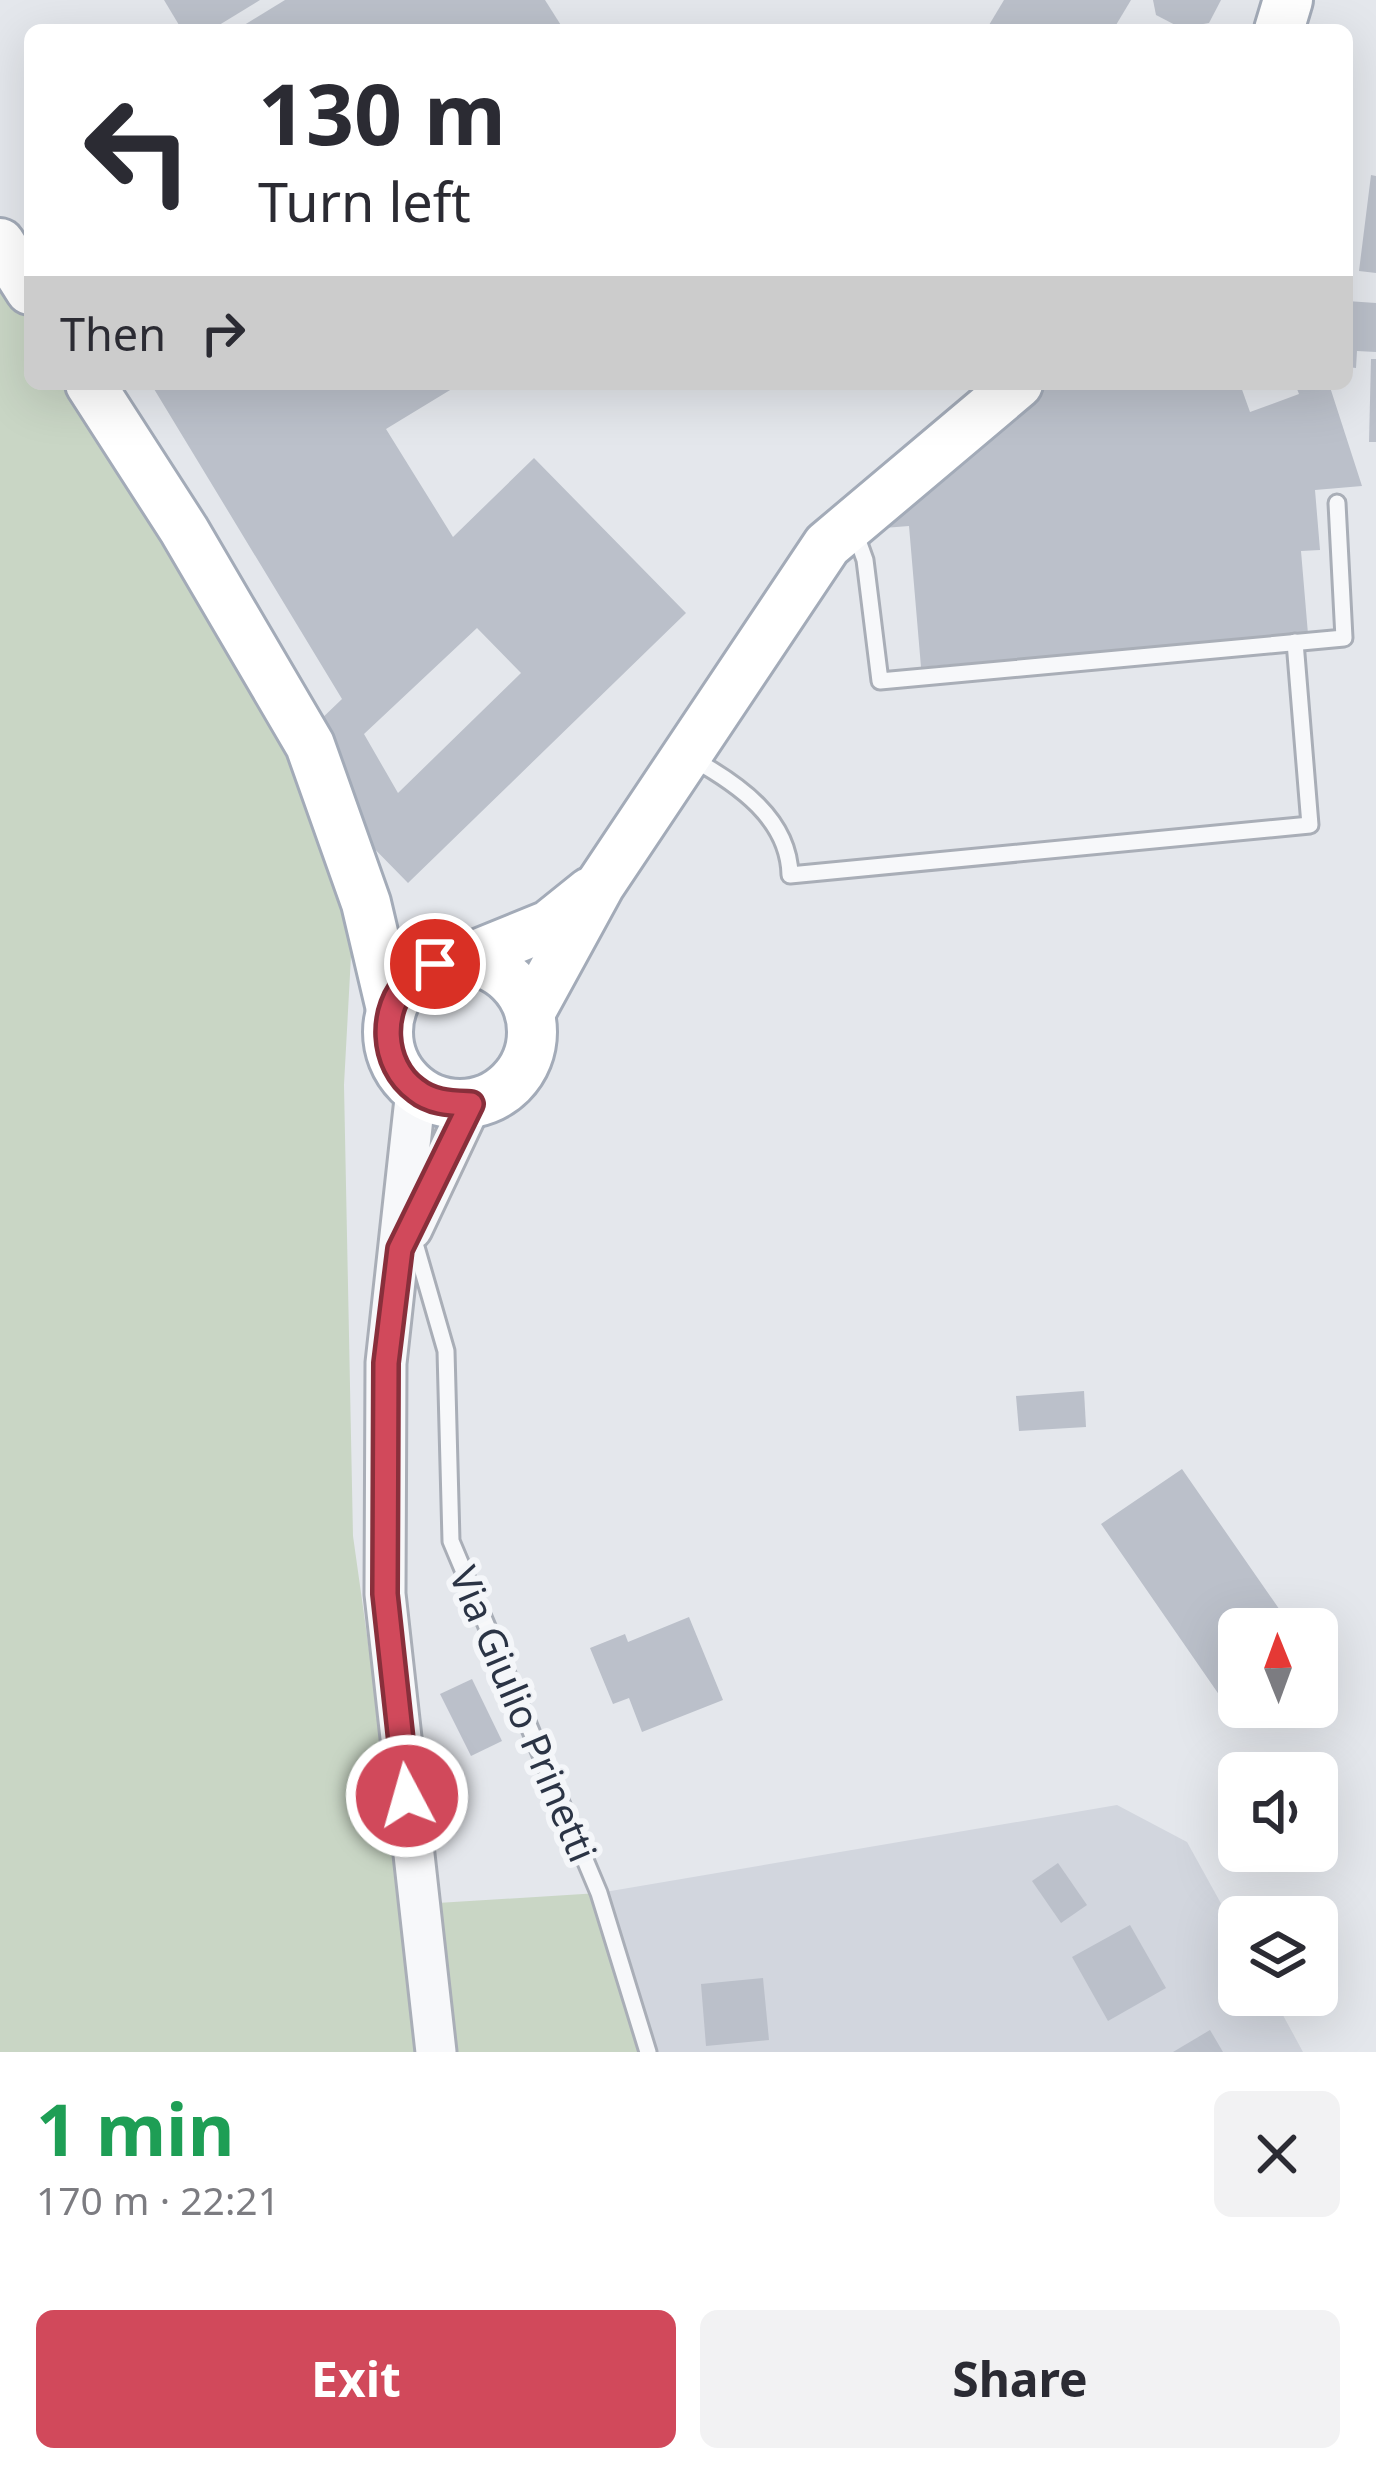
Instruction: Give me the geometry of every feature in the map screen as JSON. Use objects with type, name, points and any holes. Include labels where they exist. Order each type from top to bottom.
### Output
[{"type":"main road","points":[[0,243],[24,281]]},
{"type":"main road","points":[[94,390],[184,530],[310,745],[366,903],[391,1009],[387,1044],[398,1071],[416,1090],[442,1103],[471,1104],[498,1094],[520,1074],[532,1039],[530,1013],[510,980],[487,965],[449,962],[366,903]]},
{"type":"main road","points":[[530,1013],[600,885],[827,544],[1011,390]]},
{"type":"main road","points":[[391,1009],[410,980],[549,925],[600,885]]},
{"type":"street","points":[[416,1090],[406,1239],[386,1363],[385,1594],[436,2052]]},
{"type":"street","points":[[406,1239],[471,1104]]},
{"type":"lane","points":[[852,524],[866,560],[880,681],[1344,638],[1337,503]]},
{"type":"lane","points":[[688,757],[754,797],[790,853],[790,875],[1310,826],[1294,642]]},
{"type":"lane","name":"Via Giulio Prinetti","points":[[406,1239],[446,1351],[451,1540],[599,1893],[648,2052]]},
{"type":"shaded area","points":[[1117,1805],[1187,1842],[1218,1898],[1218,2016],[1283,2016],[1303,2052],[648,2052],[599,1893]]},
{"type":"green space","points":[[0,257],[24,294],[24,390],[85,390],[299,762],[353,919],[344,1085],[353,1536],[405,1905],[599,1893],[648,2052],[0,2052]]},
{"type":"building","points":[[164,0],[260,0],[221,24],[178,24]]},
{"type":"building","points":[[285,0],[545,0],[560,24],[246,24]]},
{"type":"building","points":[[1004,0],[1131,0],[1117,24],[990,24]]},
{"type":"building","points":[[1153,0],[1221,0],[1209,23],[1173,24],[1156,15]]},
{"type":"building","points":[[1371,175],[1376,176],[1376,273],[1359,271]]},
{"type":"building","points":[[1353,301],[1376,303],[1376,352],[1357,351],[1356,368]]},
{"type":"building","points":[[1371,359],[1376,359],[1376,442],[1369,442]]},
{"type":"building","points":[[155,390],[450,390],[386,429],[453,537],[534,458],[686,613],[408,883],[358,832],[317,723],[342,699]],"holes":[[[477,628],[521,673],[398,793],[364,734]]]},
{"type":"building","points":[[1043,390],[1242,390],[1250,412],[1299,394],[1297,390],[1331,390],[1362,486],[1315,490],[1320,550],[1301,551],[1308,634],[921,667],[909,526],[871,529]]},
{"type":"building","points":[[1084,1391],[1086,1427],[1019,1431],[1016,1396]]},
{"type":"building","points":[[1182,1469],[1278,1608],[1218,1608],[1218,1693],[1101,1524]]},
{"type":"building","points":[[689,1617],[723,1700],[642,1732],[629,1698],[613,1704],[590,1648],[625,1634],[628,1642]]},
{"type":"building","points":[[472,1679],[502,1741],[471,1756],[440,1694]]},
{"type":"building","points":[[1058,1863],[1087,1905],[1061,1923],[1032,1881]]},
{"type":"building","points":[[1130,1925],[1166,1988],[1108,2021],[1072,1957]]},
{"type":"building","points":[[763,1978],[769,2040],[706,2046],[701,1984]]},
{"type":"building","points":[[1210,2030],[1223,2052],[1173,2052]]},
{"type":"route","points":[[407,1796],[385,1594],[386,1363],[400,1249],[471,1104],[442,1103],[416,1090],[398,1071],[387,1044],[391,1009],[410,980],[435,964]]}]
